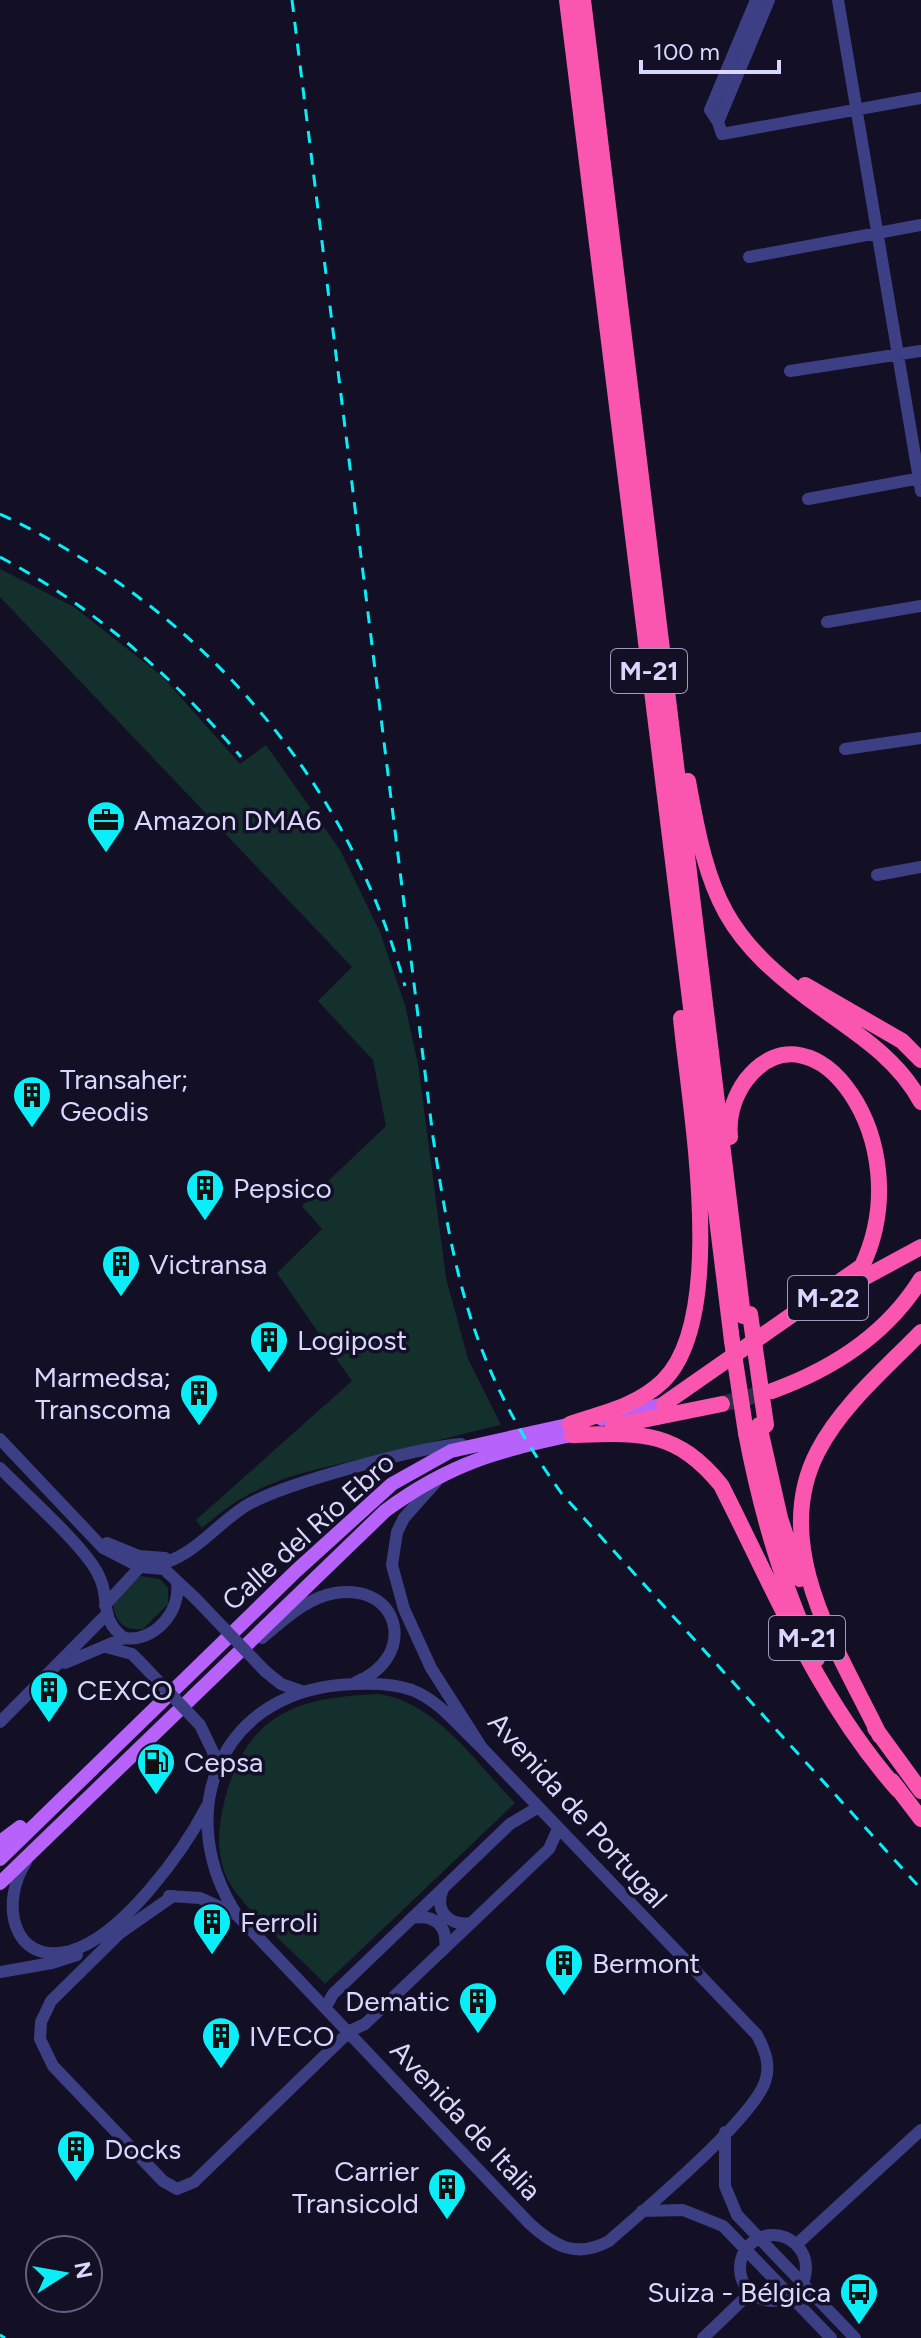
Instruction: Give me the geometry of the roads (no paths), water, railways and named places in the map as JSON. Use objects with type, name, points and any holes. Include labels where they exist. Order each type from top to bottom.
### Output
[{"type":"highway","name":"M-21","points":[[567,0],[732,1341],[773,1482],[780,1518],[817,1624],[836,1664],[880,1736],[921,1791]]},
{"type":"highway","name":"M-21","points":[[583,0],[746,1315],[761,1510],[803,1630],[841,1703],[898,1790],[921,1819]]},
{"type":"highway","points":[[656,606],[706,867],[720,906],[754,952],[785,982],[868,1041],[903,1074],[921,1102]]},
{"type":"highway","points":[[571,1429],[622,1408],[661,1382],[682,1349],[696,1309],[701,1232],[667,821]]},
{"type":"highway","points":[[754,952],[902,1041],[921,1060]]},
{"type":"highway","points":[[746,1315],[729,1129],[731,1110],[738,1092],[760,1067],[797,1055],[838,1065],[868,1089]]},
{"type":"highway","points":[[764,1336],[862,1266],[879,1248],[893,1220]]},
{"type":"highway","name":"M-22","points":[[664,1404],[764,1336],[921,1247]]},
{"type":"highway","points":[[772,1391],[815,1374],[863,1344],[905,1303],[921,1279]]},
{"type":"highway","points":[[880,1736],[808,1578],[801,1541],[801,1507],[807,1476],[818,1450],[836,1422],[921,1332]]},
{"type":"highway","points":[[612,1426],[722,1404]]},
{"type":"highway","points":[[571,1429],[649,1435],[669,1440],[706,1467],[721,1485],[815,1676],[861,1748],[898,1790]]},
{"type":"main road","name":"Calle del Río Ebro","points":[[0,1883],[385,1511],[448,1470],[486,1455],[664,1404]]},
{"type":"main road","name":"Calle del Río Ebro","points":[[0,1859],[381,1493],[413,1469],[451,1451],[484,1441],[612,1426],[664,1404]]},
{"type":"main road","points":[[0,1842],[103,1758]]},
{"type":"street","points":[[720,128],[710,110],[756,0]]},
{"type":"street","points":[[720,128],[769,0]]},
{"type":"street","points":[[808,499],[920,483],[838,0]]},
{"type":"street","points":[[720,128],[921,98]]},
{"type":"street","points":[[749,257],[921,225]]},
{"type":"street","points":[[790,371],[921,351]]},
{"type":"street","points":[[827,622],[921,606]]},
{"type":"street","points":[[845,749],[921,738]]},
{"type":"street","points":[[877,875],[921,867]]},
{"type":"street","points":[[0,1439],[81,1525],[116,1557],[164,1569],[265,1671],[281,1684],[301,1691]]},
{"type":"street","points":[[0,1722],[55,1668],[147,1566],[183,1555],[246,1506],[269,1495],[434,1449],[484,1441]]},
{"type":"street","points":[[0,1468],[93,1565],[103,1586],[105,1610],[139,1661],[200,1725],[213,1752],[217,1774]]},
{"type":"street","name":"Avenida de Portugal","points":[[448,1470],[404,1518],[397,1532],[392,1565],[404,1609],[419,1644],[482,1748],[757,2035],[768,2064],[766,2081],[725,2132]]},
{"type":"street","points":[[81,1525],[116,1549],[139,1556],[183,1555]]},
{"type":"street","points":[[55,1668],[102,1647],[147,1634],[173,1612],[178,1602],[177,1584]]},
{"type":"street","points":[[199,1691],[295,1611],[326,1596],[345,1593],[375,1599],[385,1606],[395,1627],[394,1647],[386,1663],[371,1675],[349,1684]]},
{"type":"street","points":[[102,1647],[121,1650],[139,1661]]},
{"type":"street","points":[[237,1915],[211,1866],[207,1833],[212,1796],[217,1774],[233,1740],[274,1702],[301,1691],[349,1684],[393,1686],[423,1696],[482,1748]]},
{"type":"street","points":[[52,1831],[21,1869],[13,1885],[9,1910],[19,1935],[30,1945],[61,1952],[80,1947],[100,1935],[172,1866],[212,1796]]},
{"type":"street","points":[[326,2007],[333,1994],[518,1817],[537,1808]]},
{"type":"street","points":[[173,1896],[120,1933],[51,2001],[41,2022],[40,2039],[53,2066],[163,2181],[177,2189],[194,2182],[350,2031],[365,2024],[549,1849],[558,1829]]},
{"type":"street","points":[[443,1889],[440,1906],[445,1916],[458,1923],[471,1923]]},
{"type":"street","points":[[0,1972],[71,1958],[148,1903],[173,1896],[200,1898],[237,1915]]},
{"type":"street","name":"Avenida de Italia","points":[[237,1915],[529,2223],[563,2249],[602,2245],[642,2211]]},
{"type":"street","points":[[412,1918],[428,1917],[439,1923],[445,1933],[445,1948]]},
{"type":"street","points":[[797,2244],[921,2130]]},
{"type":"street","points":[[642,2211],[725,2132]]},
{"type":"street","points":[[725,2132],[725,2186],[737,2215],[855,2338]]},
{"type":"street","points":[[642,2211],[664,2209],[698,2213],[723,2226],[831,2338]]},
{"type":"street","points":[[778,2235],[797,2244],[807,2263],[803,2285],[791,2297],[770,2302],[750,2293],[740,2272],[746,2249],[758,2239],[778,2235]]},
{"type":"street","points":[[703,2338],[750,2293]]},
{"type":"tunnel","points":[[722,1404],[772,1391]]},
{"type":"railway","points":[[292,0],[433,1137],[450,1237],[473,1324],[488,1366],[508,1407],[562,1494],[921,1889]]},
{"type":"railway","points":[[0,514],[72,552],[139,597],[200,648],[255,705],[303,768],[345,836],[379,909],[405,986]]},
{"type":"railway","points":[[0,557],[68,598],[130,645],[188,698],[241,757]]},
{"type":"railway","points":[[0,2335],[5,2338]]},
{"type":"place","name":"Amazon DMA6","points":[[106,854]]},
{"type":"place","name":"Transaher; Geodis","points":[[32,1129]]},
{"type":"place","name":"Pepsico","points":[[205,1222]]},
{"type":"place","name":"Victransa","points":[[121,1298]]},
{"type":"place","name":"Logipost","points":[[269,1374]]},
{"type":"place","name":"Marmedsa; Transcoma","points":[[199,1427]]},
{"type":"place","name":"CEXCO","points":[[49,1724]]},
{"type":"place","name":"Cepsa","points":[[156,1796]]},
{"type":"place","name":"Ferroli","points":[[212,1956]]},
{"type":"place","name":"Bermont","points":[[564,1997]]},
{"type":"place","name":"Dematic","points":[[478,2035]]},
{"type":"place","name":"IVECO","points":[[221,2070]]},
{"type":"place","name":"Docks","points":[[76,2183]]},
{"type":"place","name":"Carrier Transicold","points":[[447,2221]]},
{"type":"place","name":"Suiza - Bélgica","points":[[859,2326]]}]
